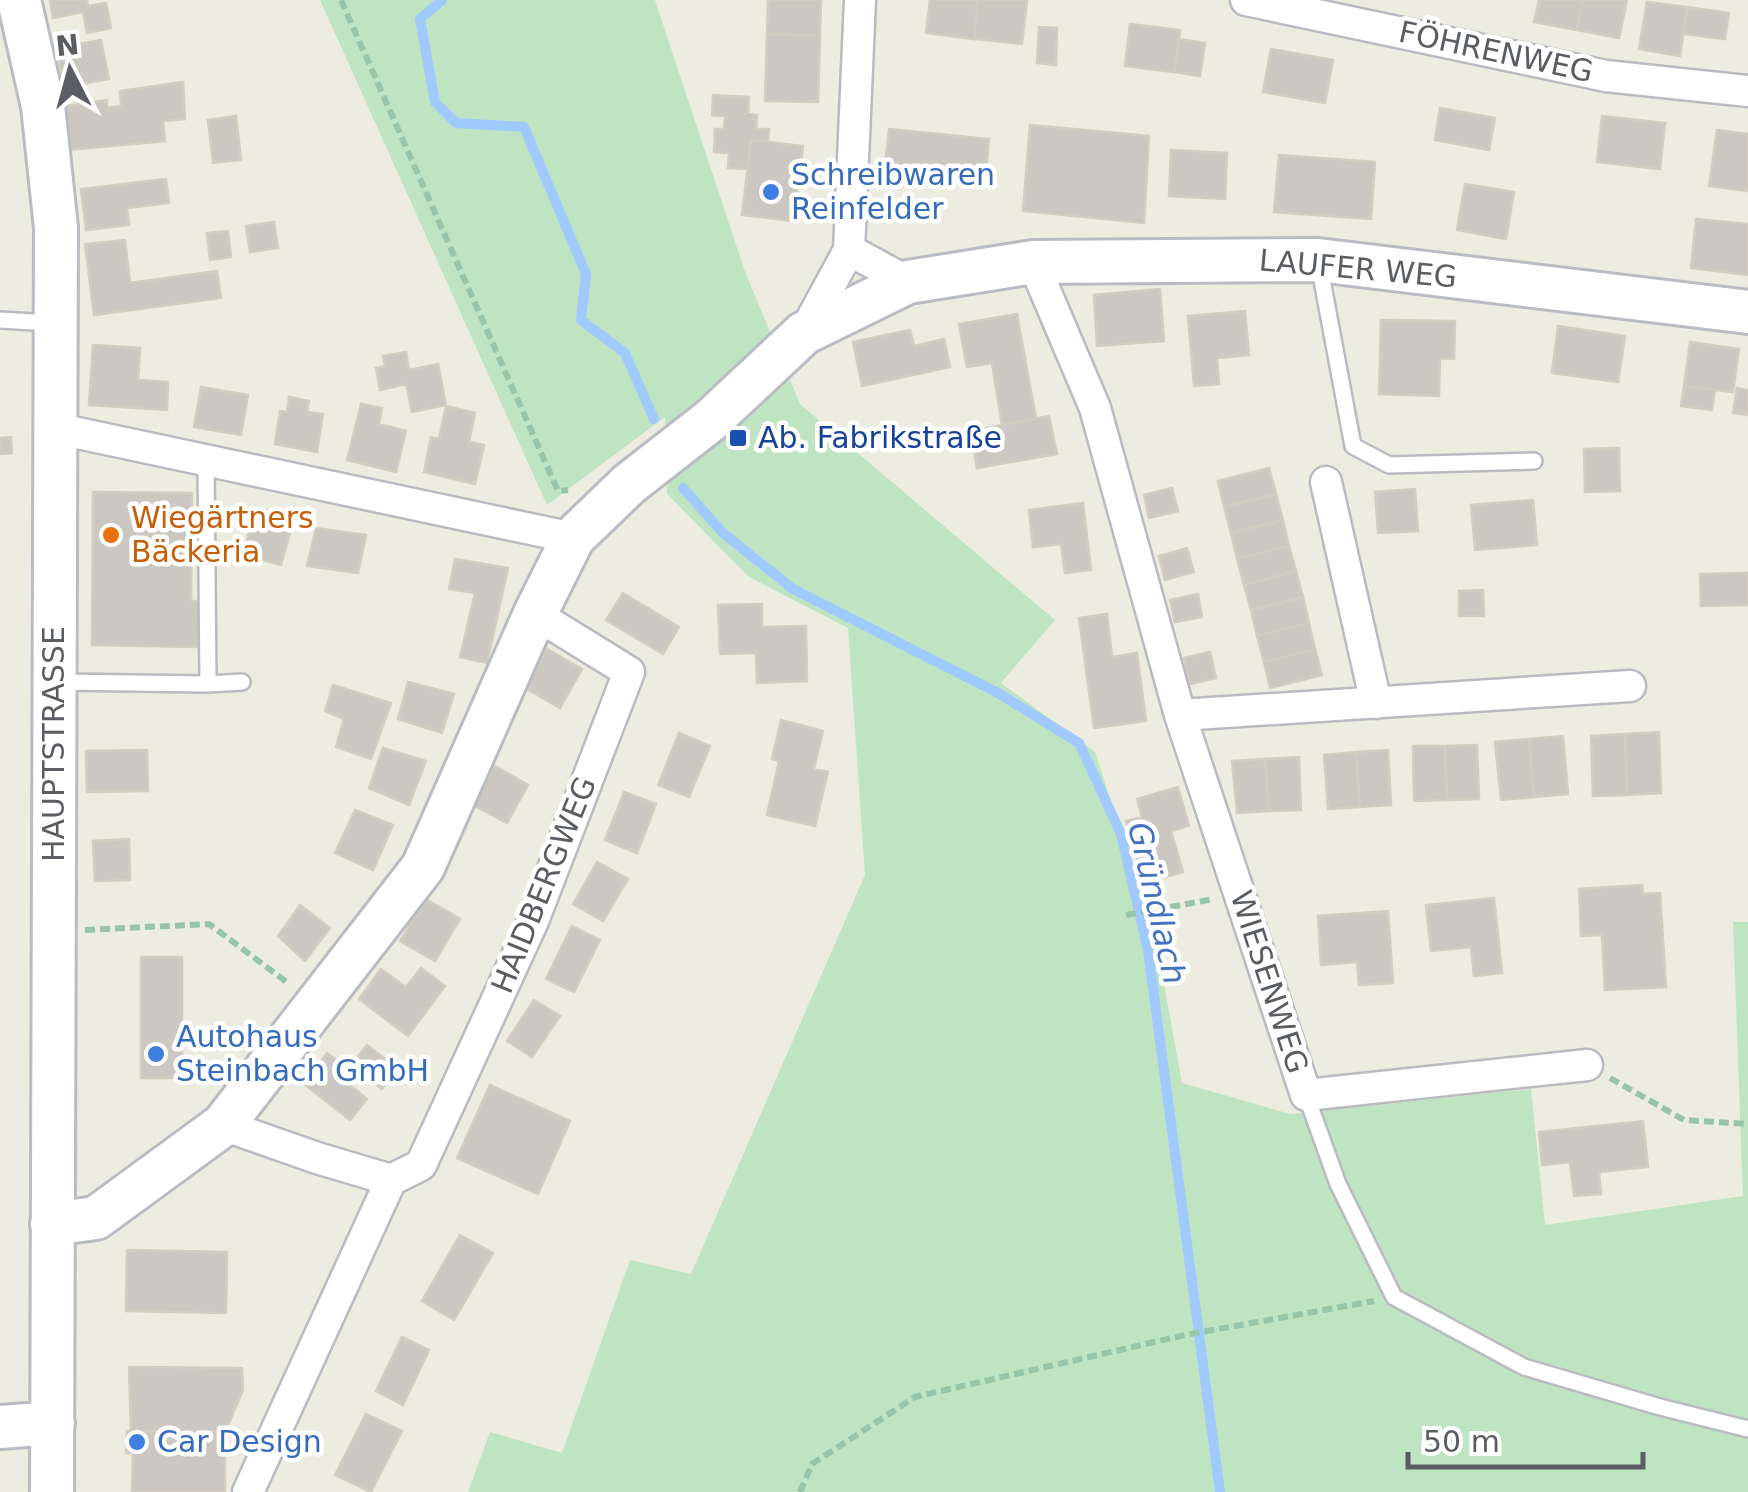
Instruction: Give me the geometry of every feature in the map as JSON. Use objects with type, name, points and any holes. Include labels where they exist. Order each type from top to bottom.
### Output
[{"type":"street","name":"HAUPTSTRASSE","points":[[16,0],[42,106],[56,228],[52,1492]]},
{"type":"street","points":[[804,332],[849,250],[860,0]]},
{"type":"street","name":"FÖHRENWEG","points":[[1246,0],[1606,76],[1748,91]]},
{"type":"street","points":[[849,250],[908,282]]},
{"type":"street","name":"LAUFER WEG","points":[[52,1224],[96,1218],[223,1125],[424,867],[535,614],[573,538],[629,484],[711,420],[804,332],[908,282],[1033,262],[1318,260],[1748,312]]},
{"type":"street","name":"WIESENWEG","points":[[1033,262],[1095,408],[1180,715],[1306,1095],[1587,1065]]},
{"type":"street","points":[[54,428],[573,538]]},
{"type":"street","points":[[1326,482],[1376,703]]},
{"type":"street","name":"HAIDBERGWEG","points":[[248,1492],[391,1180],[422,1165],[533,921],[629,672],[535,614]]},
{"type":"street","points":[[1180,715],[1630,686]]},
{"type":"street","points":[[223,1125],[391,1180]]},
{"type":"street","points":[[0,1427],[53,1424]]},
{"type":"lane","points":[[0,2],[16,0]]},
{"type":"lane","points":[[1318,260],[1352,446],[1389,466],[1534,461]]},
{"type":"lane","points":[[0,320],[54,324]]},
{"type":"lane","points":[[206,460],[208,684]]},
{"type":"lane","points":[[54,682],[242,682]]},
{"type":"lane","points":[[1306,1095],[1338,1184],[1394,1296],[1524,1367],[1748,1428]]},
{"type":"path","points":[[341,0],[558,491],[629,484]]},
{"type":"path","points":[[1126,915],[1240,894]]},
{"type":"path","points":[[54,931],[209,924],[316,1004]]},
{"type":"path","points":[[1587,1065],[1684,1120],[1748,1124]]},
{"type":"path","points":[[800,1492],[812,1464],[915,1398],[1184,1336],[1394,1296]]},
{"type":"green space","points":[[320,0],[655,0],[744,269],[800,404],[1055,620],[1001,683],[1095,752],[1156,940],[1182,1083],[1290,1114],[1531,1089],[1545,1225],[1743,1196],[1733,922],[1748,922],[1748,1492],[468,1492],[490,1432],[562,1453],[630,1260],[691,1274],[865,875],[848,628],[749,577],[667,494],[665,417],[547,505]]},
{"type":"building","points":[[50,0],[87,0],[88,6],[106,3],[111,28],[87,33],[83,12],[53,18]]},
{"type":"building","points":[[768,0],[821,0],[820,35],[767,34]]},
{"type":"building","points":[[930,0],[978,0],[974,39],[926,33]]},
{"type":"building","points":[[978,0],[1027,0],[1022,44],[974,39]]},
{"type":"building","points":[[1539,0],[1583,0],[1577,30],[1534,22]]},
{"type":"building","points":[[1583,0],[1627,0],[1619,38],[1577,30]]},
{"type":"building","points":[[1647,2],[1687,7],[1680,56],[1639,49]]},
{"type":"building","points":[[1687,7],[1729,13],[1725,39],[1684,34]]},
{"type":"building","points":[[1130,24],[1180,30],[1174,72],[1125,66]]},
{"type":"building","points":[[1039,27],[1057,28],[1056,65],[1037,63]]},
{"type":"building","points":[[767,34],[820,35],[818,102],[765,101]]},
{"type":"building","points":[[1179,39],[1205,43],[1200,76],[1174,72]]},
{"type":"building","points":[[101,40],[109,79],[64,87],[57,48]]},
{"type":"building","points":[[1271,49],[1333,60],[1325,103],[1263,92]]},
{"type":"building","points":[[183,82],[185,119],[163,121],[165,141],[68,150],[64,106],[107,100],[107,108],[121,106],[120,91]]},
{"type":"building","points":[[713,95],[749,97],[748,114],[757,115],[756,129],[769,129],[768,142],[751,140],[748,169],[728,168],[729,153],[714,152],[715,129],[724,129],[725,116],[712,115]]},
{"type":"building","points":[[1440,108],[1495,118],[1489,150],[1435,140]]},
{"type":"building","points":[[236,116],[241,160],[213,163],[208,120]]},
{"type":"building","points":[[1602,116],[1665,123],[1660,169],[1597,162]]},
{"type":"building","points":[[1030,125],[1149,136],[1144,223],[1023,211]]},
{"type":"building","points":[[889,129],[989,139],[985,184],[884,175]]},
{"type":"building","points":[[1717,130],[1748,134],[1748,191],[1709,186]]},
{"type":"building","name":"Schreibwaren Reinfelder","points":[[751,140],[803,146],[794,221],[742,215]]},
{"type":"building","points":[[1171,150],[1227,153],[1225,199],[1169,196]]},
{"type":"building","points":[[1279,155],[1375,162],[1371,219],[1274,212]]},
{"type":"building","points":[[166,179],[169,203],[127,208],[129,225],[86,230],[81,189]]},
{"type":"building","points":[[1465,184],[1514,192],[1506,239],[1457,230]]},
{"type":"building","points":[[1696,219],[1748,224],[1748,275],[1691,268]]},
{"type":"building","points":[[274,222],[278,248],[250,252],[246,226]]},
{"type":"building","points":[[228,231],[231,257],[210,260],[207,233]]},
{"type":"building","points":[[125,240],[130,283],[217,271],[221,298],[94,315],[85,244]]},
{"type":"building","points":[[1160,289],[1164,341],[1097,346],[1094,295]]},
{"type":"building","points":[[1245,311],[1249,355],[1217,358],[1219,384],[1194,386],[1188,316]]},
{"type":"building","points":[[1017,314],[1036,419],[1002,425],[992,363],[967,367],[959,324]]},
{"type":"building","points":[[1381,320],[1455,321],[1454,359],[1440,358],[1439,396],[1379,394]]},
{"type":"building","points":[[1558,326],[1625,336],[1618,382],[1552,373]]},
{"type":"building","points":[[910,330],[914,346],[944,339],[950,367],[862,386],[853,342]]},
{"type":"building","points":[[1690,342],[1739,349],[1733,392],[1684,386]]},
{"type":"building","points":[[93,345],[140,348],[138,380],[168,382],[167,410],[89,405]]},
{"type":"building","points":[[406,352],[409,370],[438,364],[446,405],[412,412],[406,384],[380,390],[376,368],[385,366],[383,356]]},
{"type":"building","points":[[1684,386],[1715,390],[1712,410],[1681,406]]},
{"type":"building","points":[[201,387],[248,395],[241,435],[194,427]]},
{"type":"building","points":[[1737,388],[1748,390],[1748,415],[1733,413]]},
{"type":"building","points":[[289,397],[309,401],[307,412],[323,414],[317,452],[275,444],[280,411],[287,412]]},
{"type":"building","points":[[361,404],[382,408],[379,424],[406,431],[396,472],[347,460]]},
{"type":"building","points":[[446,406],[475,413],[469,442],[484,445],[475,484],[424,472],[431,437],[439,439]]},
{"type":"building","points":[[1049,416],[1057,454],[977,468],[971,431]]},
{"type":"building","points":[[11,437],[12,453],[0,454],[0,438]]},
{"type":"building","points":[[1619,448],[1620,491],[1585,492],[1584,449]]},
{"type":"building","points":[[1269,468],[1276,494],[1224,507],[1218,481]]},
{"type":"building","points":[[1172,488],[1178,511],[1149,518],[1144,495]]},
{"type":"building","points":[[1415,489],[1418,531],[1378,533],[1375,492]]},
{"type":"building","points":[[93,492],[192,493],[191,601],[200,601],[199,647],[92,645]]},
{"type":"building","points":[[1276,494],[1283,520],[1231,533],[1224,507]]},
{"type":"building","points":[[1533,500],[1537,545],[1475,550],[1471,505]]},
{"type":"building","points":[[1083,503],[1091,570],[1065,573],[1061,544],[1033,547],[1029,510]]},
{"type":"building","points":[[254,508],[295,515],[281,565],[244,555]]},
{"type":"building","points":[[1283,520],[1289,546],[1237,559],[1231,533]]},
{"type":"building","points":[[316,528],[366,535],[358,573],[307,566]]},
{"type":"building","points":[[1289,546],[1296,571],[1244,585],[1237,559]]},
{"type":"building","points":[[1187,548],[1194,572],[1165,580],[1159,556]]},
{"type":"building","points":[[455,559],[508,568],[487,663],[460,657],[475,593],[449,589]]},
{"type":"building","points":[[1296,571],[1303,597],[1251,610],[1244,585]]},
{"type":"building","points":[[1748,573],[1748,605],[1701,606],[1700,574]]},
{"type":"building","points":[[1483,590],[1484,616],[1459,616],[1459,591]]},
{"type":"building","points":[[623,593],[679,627],[663,654],[606,620]]},
{"type":"building","points":[[1198,594],[1202,617],[1175,622],[1170,600]]},
{"type":"building","points":[[1303,597],[1309,623],[1257,636],[1251,610]]},
{"type":"building","points":[[762,604],[762,627],[806,626],[807,681],[757,683],[756,653],[720,654],[718,605]]},
{"type":"building","points":[[1107,614],[1112,657],[1137,653],[1146,721],[1094,728],[1079,618]]},
{"type":"building","points":[[1309,623],[1315,649],[1264,662],[1257,636]]},
{"type":"building","points":[[547,649],[582,669],[560,708],[525,688]]},
{"type":"building","points":[[1315,649],[1322,675],[1270,688],[1264,662]]},
{"type":"building","points":[[1210,652],[1216,678],[1190,684],[1184,658]]},
{"type":"building","points":[[408,682],[454,694],[442,733],[398,719]]},
{"type":"building","points":[[333,685],[391,703],[371,759],[336,747],[344,719],[325,711]]},
{"type":"building","points":[[781,720],[823,731],[814,769],[828,772],[815,826],[767,815],[779,761],[772,759]]},
{"type":"building","points":[[1659,732],[1661,793],[1627,795],[1625,734]]},
{"type":"building","points":[[679,733],[710,746],[689,797],[658,785]]},
{"type":"building","points":[[1625,734],[1627,795],[1593,796],[1591,736]]},
{"type":"building","points":[[1563,736],[1568,794],[1534,797],[1529,739]]},
{"type":"building","points":[[1529,739],[1534,797],[1501,800],[1495,742]]},
{"type":"building","points":[[1477,745],[1479,799],[1447,800],[1445,746]]},
{"type":"building","points":[[1413,746],[1445,746],[1447,800],[1414,801]]},
{"type":"building","points":[[383,748],[426,761],[409,805],[369,788]]},
{"type":"building","points":[[147,750],[148,791],[87,792],[86,751]]},
{"type":"building","points":[[1388,750],[1391,805],[1360,807],[1356,752]]},
{"type":"building","points":[[1356,752],[1360,807],[1328,809],[1324,755]]},
{"type":"building","points":[[1299,757],[1301,810],[1269,811],[1265,759]]},
{"type":"building","points":[[1265,759],[1269,811],[1237,813],[1232,761]]},
{"type":"building","points":[[495,766],[528,785],[507,823],[473,805]]},
{"type":"building","points":[[1178,787],[1189,826],[1171,831],[1183,872],[1144,883],[1126,821],[1142,817],[1137,799]]},
{"type":"building","points":[[624,792],[656,804],[637,853],[605,840]]},
{"type":"building","points":[[355,810],[393,825],[373,870],[335,853]]},
{"type":"building","points":[[129,839],[130,880],[95,881],[93,841]]},
{"type":"building","points":[[597,862],[628,879],[603,921],[573,904]]},
{"type":"building","points":[[1642,885],[1643,894],[1660,893],[1666,987],[1605,990],[1602,935],[1581,936],[1579,889]]},
{"type":"building","points":[[1494,898],[1502,973],[1474,976],[1471,947],[1431,951],[1426,905]]},
{"type":"building","points":[[426,899],[460,919],[435,961],[400,941]]},
{"type":"building","points":[[300,905],[330,928],[305,961],[278,936]]},
{"type":"building","points":[[1388,911],[1393,983],[1359,985],[1357,962],[1321,965],[1318,916]]},
{"type":"building","points":[[572,926],[600,940],[574,992],[546,979]]},
{"type":"building","points":[[141,957],[182,957],[182,1078],[141,1078]]},
{"type":"building","points":[[421,968],[445,986],[408,1036],[359,999],[381,969],[406,987]]},
{"type":"building","points":[[534,1000],[560,1016],[532,1057],[507,1041]]},
{"type":"building","points":[[367,1045],[398,1069],[382,1089],[357,1070],[347,1083],[367,1099],[350,1120],[304,1084],[327,1053],[348,1069]]},
{"type":"building","points":[[490,1085],[570,1121],[538,1194],[457,1158]]},
{"type":"building","points":[[1643,1121],[1648,1167],[1599,1172],[1601,1194],[1574,1196],[1570,1162],[1542,1165],[1539,1132]]},
{"type":"building","points":[[460,1235],[493,1253],[454,1320],[422,1301]]},
{"type":"building","points":[[127,1250],[227,1252],[226,1313],[126,1311]]},
{"type":"building","points":[[402,1337],[429,1350],[403,1405],[376,1391]]},
{"type":"building","points":[[129,1367],[242,1368],[243,1390],[225,1432],[131,1432]]},
{"type":"building","points":[[366,1414],[402,1431],[371,1492],[335,1475]]},
{"type":"building","points":[[127,1431],[225,1432],[225,1492],[132,1492],[133,1453],[126,1453]]},
{"type":"waterway","name":"Gründlach","points":[[442,0],[420,19],[435,102],[456,123],[524,127],[586,274],[581,320],[625,353],[654,419]]},
{"type":"waterway","name":"Gründlach","points":[[683,488],[723,533],[793,589],[998,693],[1079,743],[1121,834],[1148,950],[1220,1492]]},
{"type":"place","name":"Schreibwaren Reinfelder","points":[[771,192]]},
{"type":"place","name":"Ab. Fabrikstraße","points":[[738,438]]},
{"type":"place","name":"Wiegärtners Bäckeria","points":[[111,535]]},
{"type":"place","name":"Autohaus Steinbach GmbH","points":[[156,1054]]},
{"type":"place","name":"Car Design","points":[[137,1442]]}]
